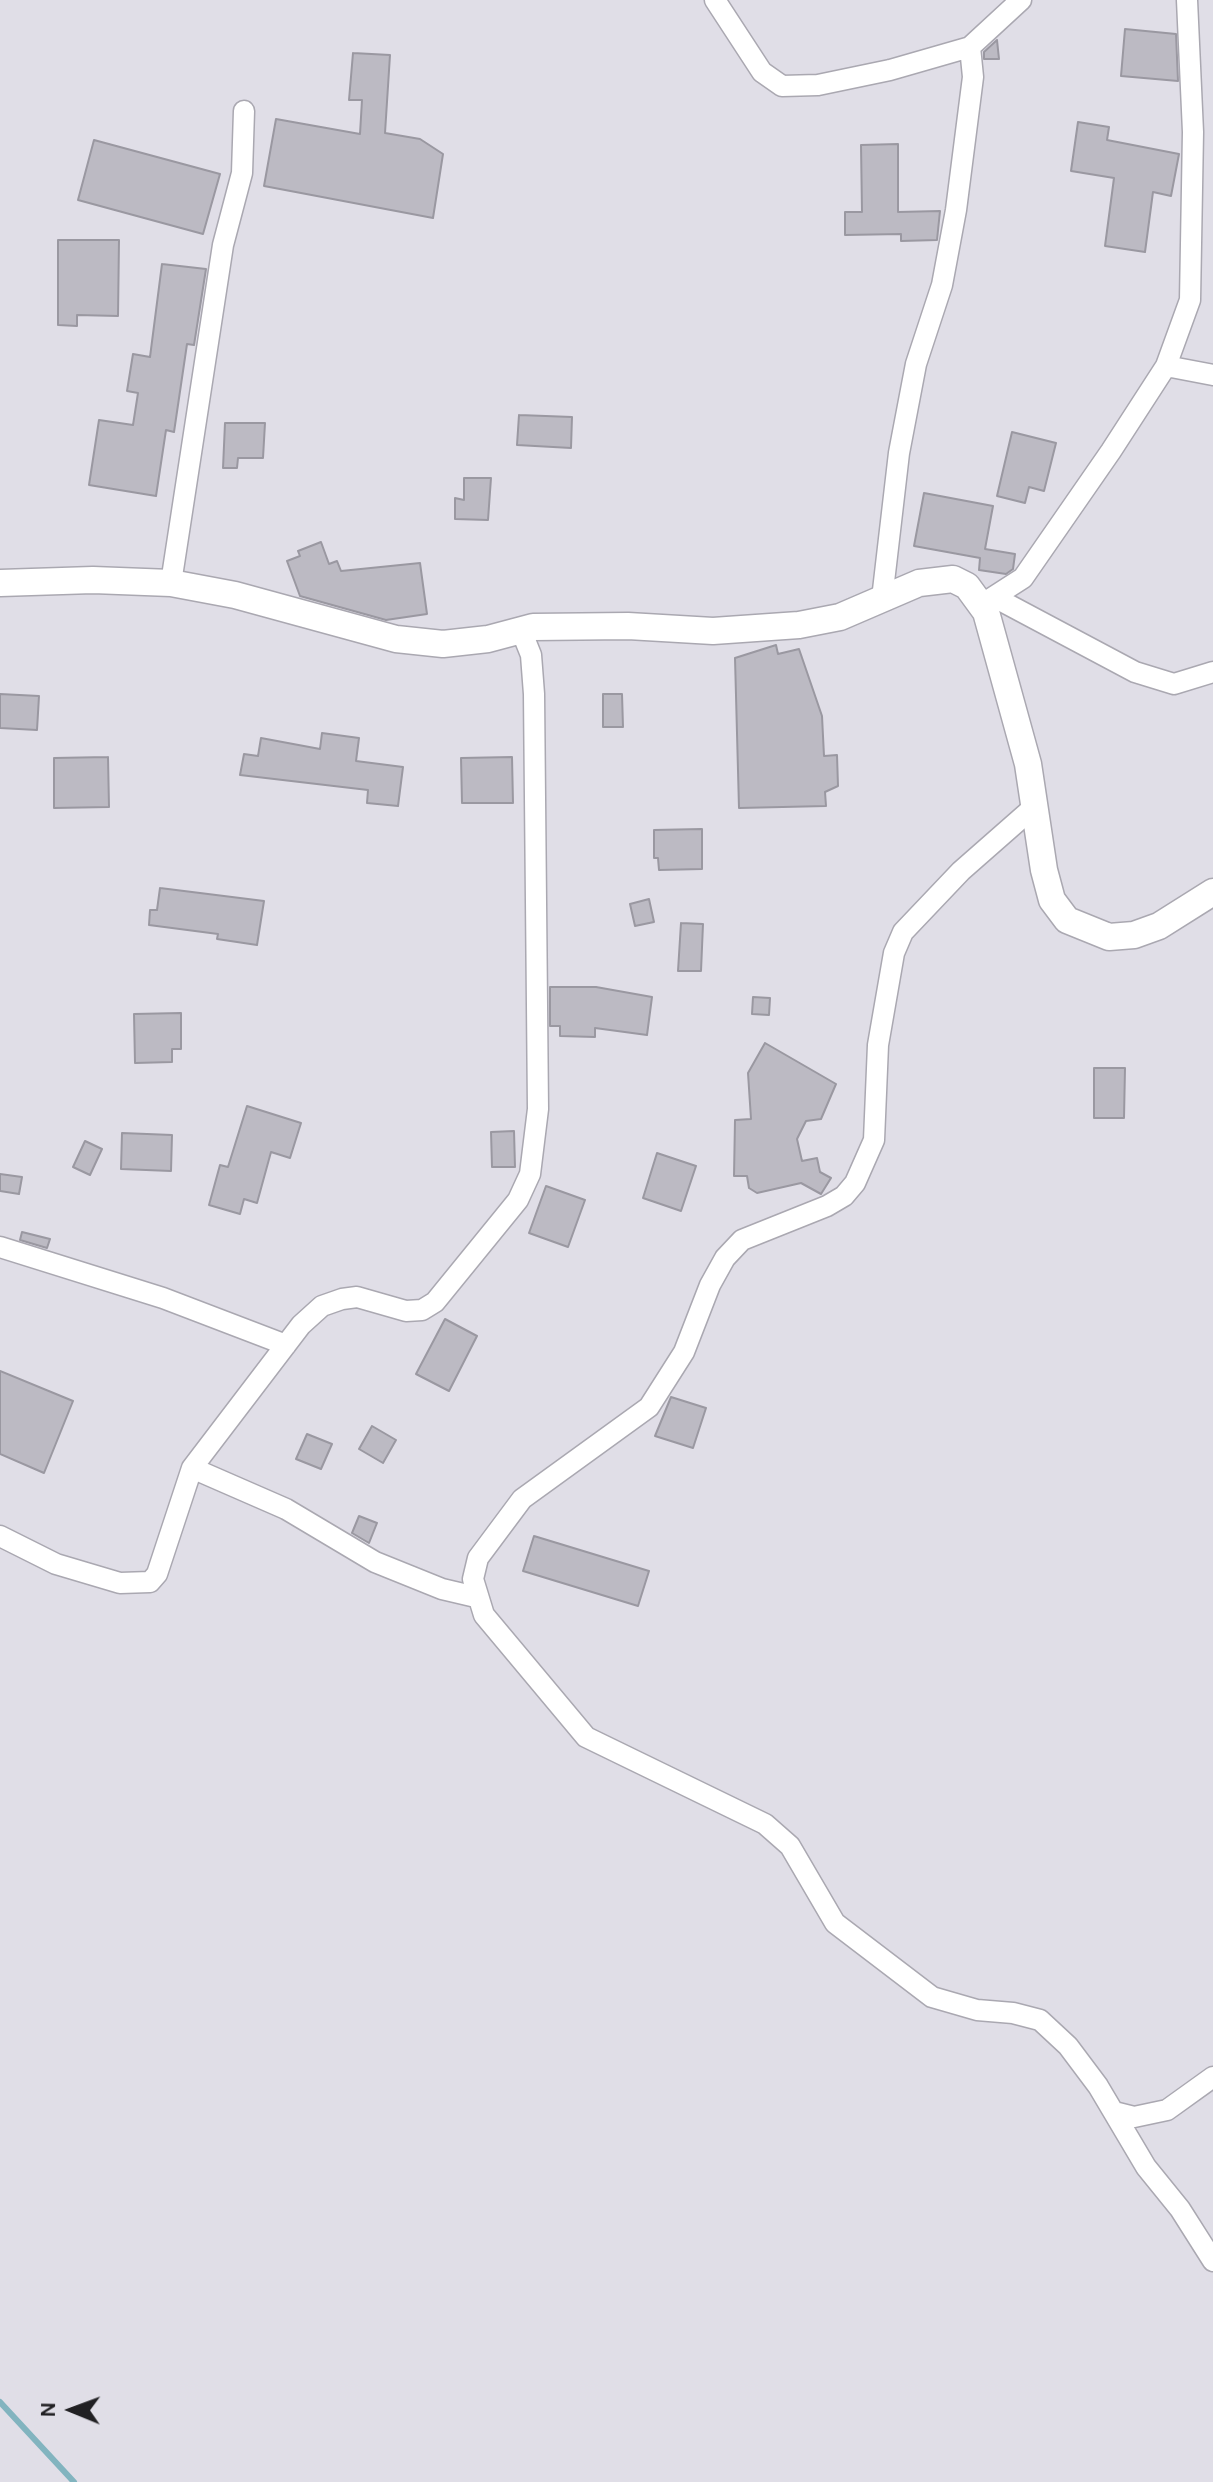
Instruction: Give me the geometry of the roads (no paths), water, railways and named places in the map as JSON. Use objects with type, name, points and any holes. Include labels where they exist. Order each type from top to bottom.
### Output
[{"type":"street","points":[[715,0],[762,72],[782,86],[818,85],[970,47],[1021,0]]},
{"type":"street","points":[[988,601],[1023,578],[1166,366],[1190,300],[1193,132],[1187,0]]},
{"type":"street","points":[[882,599],[899,453],[916,364],[942,285],[956,210],[973,77],[970,47]]},
{"type":"street","points":[[171,583],[223,245],[242,173],[244,111]]},
{"type":"street","points":[[1166,366],[1213,375]]},
{"type":"street","points":[[0,583],[93,580],[171,583],[235,595],[420,644],[488,639],[533,627],[628,626],[713,631],[799,625],[840,617],[919,583],[953,579],[988,601],[1135,672],[1174,684],[1213,672]]},
{"type":"street","points":[[988,601],[1028,764],[1052,900],[1067,920],[1109,937],[1134,935],[1159,926],[1213,892]]},
{"type":"street","points":[[0,1536],[56,1564],[120,1583],[150,1582],[157,1574],[192,1468],[286,1345],[322,1306],[357,1297],[406,1311],[422,1310],[435,1302],[518,1200],[530,1174],[538,1109],[534,694],[531,655],[521,630]]},
{"type":"street","points":[[1035,806],[961,871],[903,932],[894,953],[880,1031],[874,1140],[855,1183],[844,1196],[827,1206],[742,1240],[725,1258],[710,1285],[684,1352],[649,1407],[522,1499],[478,1558],[473,1579],[484,1615],[586,1737],[765,1824],[790,1846],[809,1884],[835,1923],[932,1997],[977,2010],[1040,2020],[1068,2046],[1114,2112],[1146,2167],[1180,2209],[1213,2261]]},
{"type":"street","points":[[0,1247],[163,1298],[286,1345]]},
{"type":"street","points":[[192,1468],[286,1509],[375,1562],[442,1589],[476,1597]]},
{"type":"street","points":[[1114,2112],[1134,2117],[1167,2110],[1213,2077]]},
{"type":"waterway","points":[[0,2402],[74,2482]]}]
